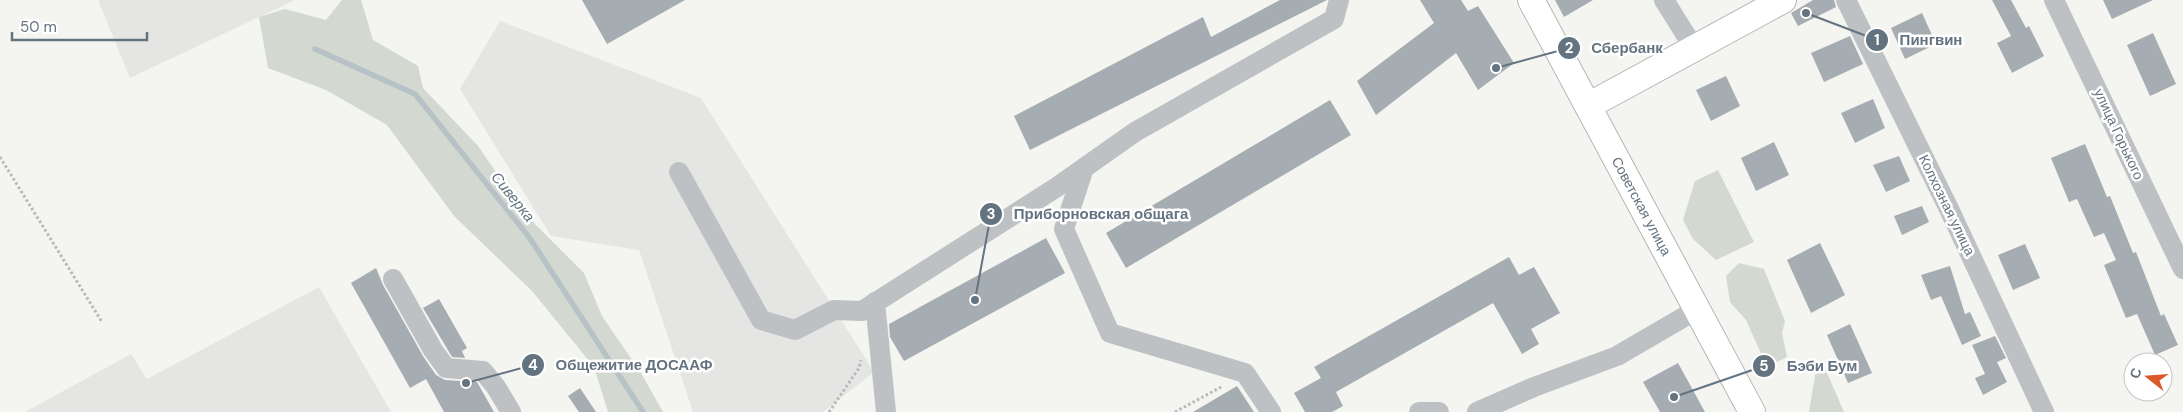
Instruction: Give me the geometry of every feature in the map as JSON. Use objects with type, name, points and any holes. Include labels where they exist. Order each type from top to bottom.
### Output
[{"type":"main road","name":"Советская улица","points":[[1531,0],[1752,412]]},
{"type":"main road","points":[[1588,106],[1694,48],[1769,3]]},
{"type":"street","points":[[679,172],[761,320],[795,330],[834,310],[862,311],[1084,168],[1135,132],[1334,19],[1339,0]]},
{"type":"street","points":[[1664,0],[1694,48]]},
{"type":"street","name":"Колхозная улица","points":[[1846,0],[1949,209],[2044,412]]},
{"type":"street","name":"улица Горького","points":[[2054,0],[2183,270]]},
{"type":"street","points":[[1084,168],[1064,229],[1110,334],[1245,373],[1271,412]]},
{"type":"street","points":[[393,279],[433,350],[446,368],[483,371],[496,387],[511,412]]},
{"type":"street","points":[[876,302],[886,412]]},
{"type":"street","points":[[1476,412],[1534,386],[1617,356],[1696,310]]},
{"type":"street","points":[[1418,412],[1439,412]]},
{"type":"path","points":[[0,157],[102,322]]},
{"type":"path","points":[[829,412],[859,368],[862,358]]},
{"type":"path","points":[[1175,412],[1245,373]]},
{"type":"shaded area","points":[[98,0],[295,0],[130,78]]},
{"type":"shaded area","points":[[342,0],[361,0],[373,40],[418,66],[423,88],[478,146],[524,213],[584,273],[602,316],[641,373],[663,412],[608,412],[594,367],[532,291],[454,216],[387,125],[326,90],[268,68],[259,17],[285,9],[326,20]]},
{"type":"shaded area","points":[[500,21],[701,98],[874,372],[823,412],[693,412],[639,250],[551,236],[460,89]]},
{"type":"shaded area","points":[[1718,170],[1754,242],[1716,260],[1693,239],[1683,220],[1695,181]]},
{"type":"shaded area","points":[[1739,263],[1764,269],[1785,321],[1782,333],[1787,357],[1767,367],[1746,320],[1730,302],[1726,276]]},
{"type":"shaded area","points":[[319,287],[391,412],[25,412],[131,354],[147,379]]},
{"type":"shaded area","points":[[1821,359],[1844,412],[1809,412],[1816,370]]},
{"type":"building","points":[[582,0],[685,0],[607,44]]},
{"type":"building","points":[[1280,0],[1327,0],[1030,150],[1014,116],[1203,17],[1211,37]]},
{"type":"building","points":[[1420,0],[1461,0],[1468,11],[1478,6],[1514,63],[1478,90],[1456,53],[1376,115],[1357,81],[1434,23]]},
{"type":"building","points":[[1555,0],[1593,0],[1564,17]]},
{"type":"building","points":[[1813,0],[1834,0],[1836,7],[1798,26],[1791,13]]},
{"type":"building","points":[[1992,0],[2011,0],[2026,28],[2029,26],[2044,56],[2012,73],[1997,43],[2011,36]]},
{"type":"building","points":[[2103,0],[2153,0],[2112,19]]},
{"type":"building","points":[[1922,13],[1936,44],[1905,59],[1891,28]]},
{"type":"building","points":[[2153,33],[2176,84],[2150,96],[2127,45]]},
{"type":"building","points":[[1850,36],[1863,64],[1824,82],[1811,53]]},
{"type":"building","points":[[1726,76],[1740,106],[1711,121],[1696,90]]},
{"type":"building","points":[[1873,99],[1885,128],[1855,143],[1841,113]]},
{"type":"building","points":[[1330,100],[1351,135],[1126,268],[1106,233]]},
{"type":"building","points":[[1774,142],[1789,175],[1756,191],[1741,158]]},
{"type":"building","points":[[2085,144],[2107,197],[2110,196],[2133,253],[2136,252],[2161,316],[2164,314],[2178,345],[2162,352],[2154,352],[2137,314],[2126,318],[2104,265],[2116,260],[2104,233],[2094,237],[2077,199],[2069,202],[2051,158]]},
{"type":"building","points":[[1899,156],[1910,181],[1886,192],[1873,165]]},
{"type":"building","points":[[1922,206],[1929,222],[1902,235],[1894,216]]},
{"type":"building","points":[[1046,238],[1065,273],[904,361],[890,337],[889,324]]},
{"type":"building","points":[[1820,243],[1845,295],[1811,313],[1787,260]]},
{"type":"building","points":[[2025,244],[2040,278],[2013,290],[1998,255]]},
{"type":"building","points":[[1509,257],[1519,275],[1534,267],[1560,313],[1531,329],[1539,344],[1522,354],[1493,303],[1336,392],[1343,406],[1332,412],[1305,412],[1294,393],[1321,378],[1314,367]]},
{"type":"building","points":[[1950,266],[1965,314],[1970,312],[1981,336],[1962,345],[1941,296],[1931,300],[1921,275]]},
{"type":"building","points":[[376,268],[383,285],[423,356],[436,375],[445,380],[477,382],[494,412],[444,412],[426,379],[410,388],[351,283]]},
{"type":"building","points":[[439,299],[467,348],[462,351],[465,358],[452,357],[423,308]]},
{"type":"building","points":[[1850,324],[1872,373],[1848,383],[1827,335]]},
{"type":"building","points":[[1995,336],[2006,358],[1997,362],[2007,382],[1983,395],[1975,378],[1985,374],[1972,345]]},
{"type":"building","points":[[1678,363],[1705,412],[1660,412],[1643,382]]},
{"type":"building","points":[[1237,386],[1254,412],[1193,412]]},
{"type":"building","points":[[580,388],[596,412],[579,412],[568,396]]},
{"type":"waterway","name":"Сиверка","points":[[315,49],[415,94],[529,237],[643,412]]},
{"type":"place","name":"Пингвин","points":[[1806,13]]},
{"type":"place","name":"Сбербанк","points":[[1496,68]]},
{"type":"place","name":"Приборновская общага","points":[[975,300]]},
{"type":"place","name":"Общежитие ДОСААФ","points":[[466,383]]},
{"type":"place","name":"Бэби Бум","points":[[1674,397]]}]
